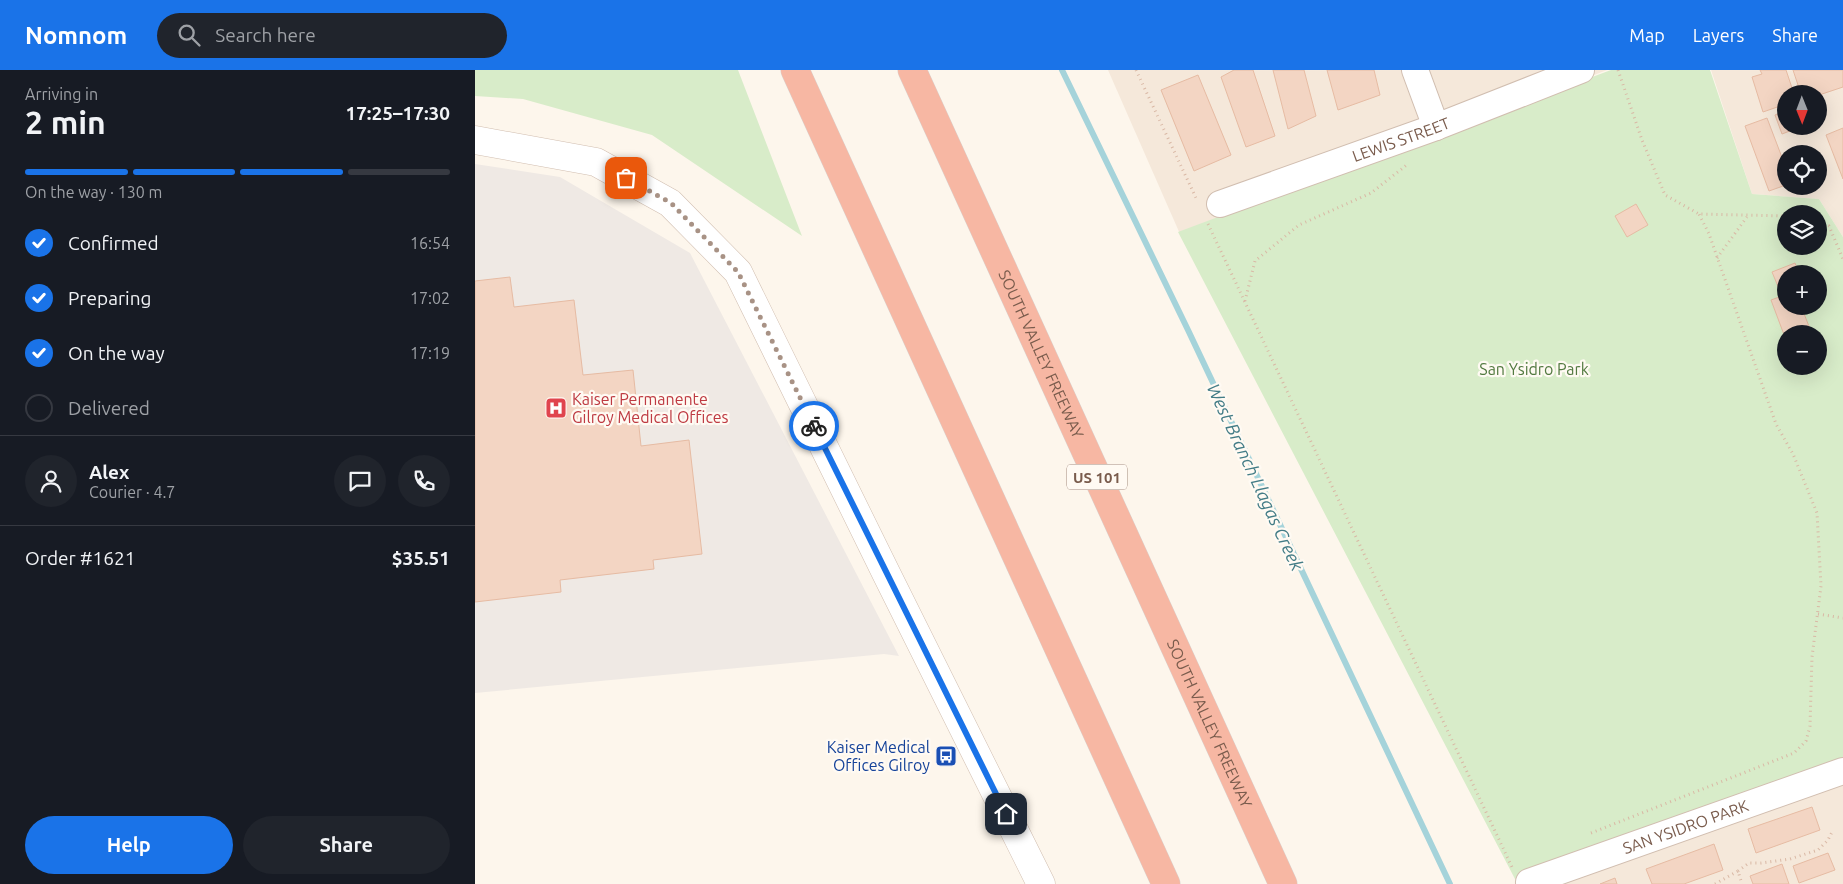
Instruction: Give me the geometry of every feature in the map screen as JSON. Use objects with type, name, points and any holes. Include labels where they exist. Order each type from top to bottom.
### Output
[{"type":"highway","points":[[795,70],[1166,884]]},
{"type":"highway","name":"SOUTH VALLEY FREEWAY","points":[[912,70],[1283,884]]},
{"type":"street","points":[[1415,70],[1436,127]]},
{"type":"street","name":"LEWIS STREET","points":[[1209,209],[1436,127],[1581,70]]},
{"type":"street","points":[[475,140],[596,162],[671,203],[738,272],[1041,884]]},
{"type":"street","name":"SAN YSIDRO PARK","points":[[1521,876],[1843,771]]},
{"type":"path","points":[[1136,70],[1209,209],[1245,301],[1521,876]]},
{"type":"path","points":[[1618,70],[1642,140],[1665,196],[1699,214],[1777,216]]},
{"type":"path","points":[[1245,301],[1255,261],[1299,225],[1371,193],[1409,164]]},
{"type":"path","points":[[1585,835],[1794,753],[1806,741],[1810,726],[1813,657],[1821,586],[1817,513],[1793,454],[1776,424],[1709,234],[1699,214]]},
{"type":"path","points":[[1717,258],[1748,216]]},
{"type":"path","points":[[1827,225],[1843,259]]},
{"type":"path","points":[[1817,614],[1843,618]]},
{"type":"path","points":[[1715,884],[1749,863],[1790,859],[1818,850],[1828,840],[1833,830]]},
{"type":"path","points":[[1738,871],[1742,884]]},
{"type":"shaded area","points":[[1108,70],[1607,70],[1180,234]]},
{"type":"shaded area","points":[[1711,70],[1843,70],[1843,237],[1827,212],[1827,205],[1823,205],[1819,199],[1752,194]]},
{"type":"shaded area","points":[[475,164],[560,177],[690,253],[899,656],[884,654],[475,693]]},
{"type":"shaded area","points":[[1843,775],[1843,884],[1530,884]]},
{"type":"green space","points":[[475,70],[738,70],[802,236],[652,135],[523,99],[475,96]]},
{"type":"green space","name":"San Ysidro Park","points":[[1611,70],[1710,70],[1752,194],[1819,199],[1823,205],[1777,205],[1777,255],[1827,255],[1827,212],[1843,237],[1843,765],[1515,879],[1178,232]]},
{"type":"building","points":[[1234,70],[1253,70],[1275,136],[1246,147],[1221,77]]},
{"type":"building","points":[[1273,70],[1304,70],[1316,116],[1288,129]]},
{"type":"building","points":[[1327,70],[1374,70],[1380,95],[1338,110]]},
{"type":"building","points":[[1760,70],[1786,70],[1791,85],[1777,85],[1777,107],[1763,112],[1752,77],[1762,74]]},
{"type":"building","points":[[1793,70],[1843,70],[1843,87],[1827,92],[1827,85],[1798,85]]},
{"type":"building","points":[[1198,75],[1231,155],[1194,171],[1161,90]]},
{"type":"building","points":[[1767,118],[1777,145],[1777,188],[1769,191],[1745,126]]},
{"type":"building","points":[[1843,128],[1843,179],[1826,135]]},
{"type":"building","points":[[1636,204],[1648,225],[1627,237],[1615,216]]},
{"type":"building","points":[[1777,270],[1777,284],[1772,272]]},
{"type":"building","name":"Kaiser Permanente Gilroy Medical Offices","points":[[510,277],[514,307],[574,300],[583,375],[633,370],[641,446],[689,440],[702,554],[653,560],[654,569],[560,580],[561,592],[475,602],[475,281]]},
{"type":"building","points":[[1777,298],[1777,315],[1805,315],[1808,325],[1780,325],[1771,300]]},
{"type":"building","points":[[1812,807],[1820,830],[1756,853],[1748,829]]},
{"type":"building","points":[[1714,844],[1723,870],[1684,884],[1652,884],[1646,869]]},
{"type":"building","points":[[1828,853],[1835,870],[1799,883],[1793,866]]},
{"type":"building","points":[[1782,864],[1789,884],[1753,884],[1750,876]]},
{"type":"building","points":[[1615,878],[1617,884],[1600,884]]},
{"type":"waterway","name":"West Branch Llagas Creek","points":[[1062,70],[1188,330],[1450,884]]},
{"type":"way so far","points":[[626,178],[671,203],[738,272],[814,426]]},
{"type":"place","name":"Kaiser Permanente Gilroy Medical Offices","points":[[556,408]]},
{"type":"place","name":"Kaiser Medical Offices Gilroy","points":[[946,756]]},
{"type":"route","points":[[814,426],[1006,814]]}]
